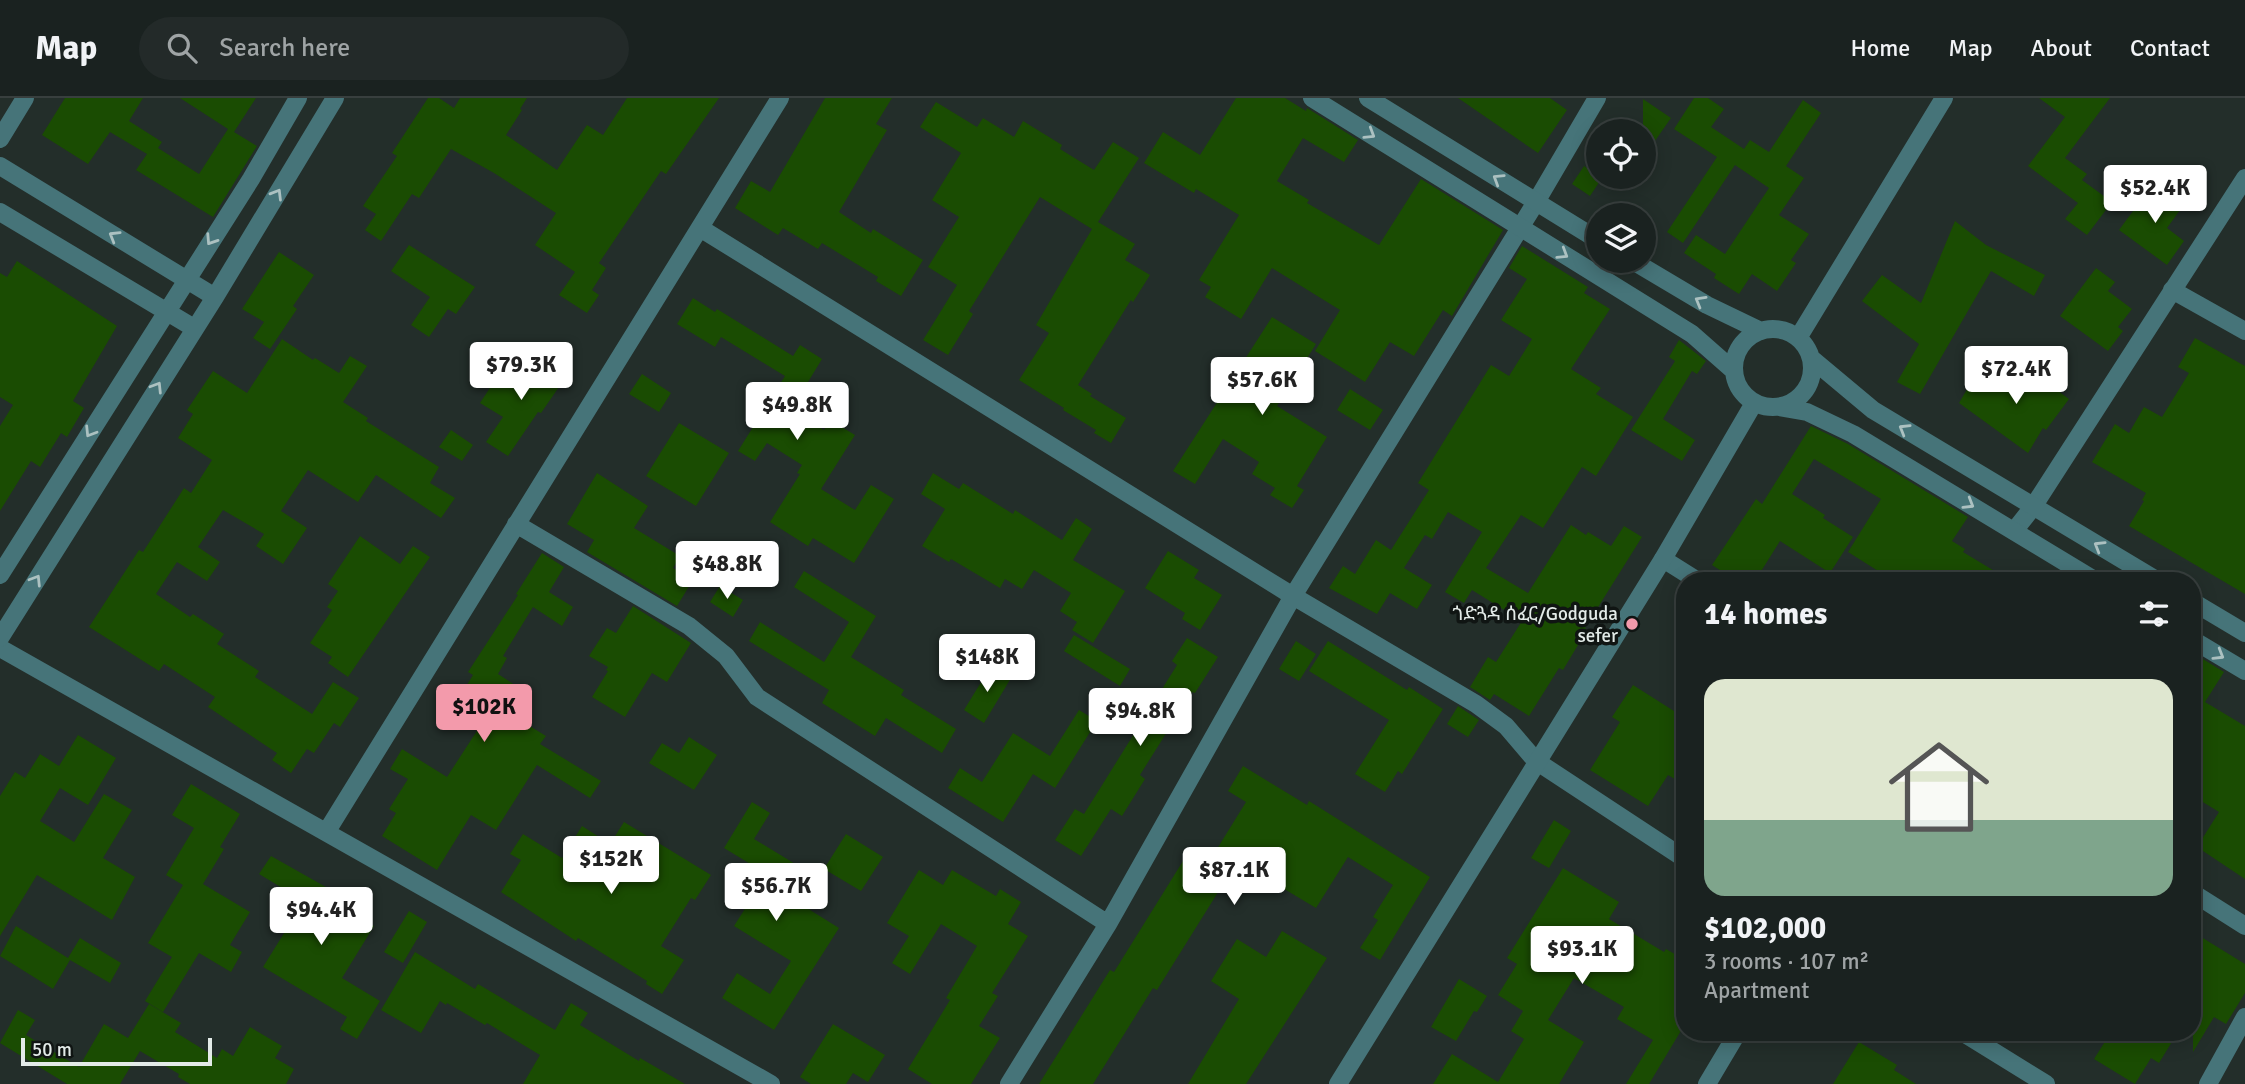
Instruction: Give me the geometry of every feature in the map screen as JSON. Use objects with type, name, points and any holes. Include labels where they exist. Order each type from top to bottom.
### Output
[{"type":"street","points":[[0,139],[25,98]]},
{"type":"street","points":[[0,575],[251,179],[298,98]]},
{"type":"street","points":[[0,638],[215,297],[335,98]]},
{"type":"street","points":[[327,831],[780,98]]},
{"type":"street","points":[[1312,98],[1692,334],[1734,371]]},
{"type":"street","points":[[1368,98],[1586,233]]},
{"type":"street","points":[[1009,1084],[1108,924],[1293,596],[1536,202],[1597,98]]},
{"type":"street","points":[[1798,338],[1944,98]]},
{"type":"street","points":[[0,166],[215,297]]},
{"type":"street","points":[[2014,531],[2033,507],[2245,178]]},
{"type":"street","points":[[0,212],[194,328]]},
{"type":"street","points":[[699,228],[1293,596],[1476,704],[1506,726],[1536,761],[1676,853]]},
{"type":"street","points":[[1653,273],[1707,305],[1761,331]]},
{"type":"street","points":[[2172,289],[2245,331]]},
{"type":"street","points":[[2081,572],[1853,434],[1807,412],[1754,403],[1737,383],[1734,371],[1735,358],[1741,346],[1749,337],[1774,329],[1798,338],[1812,359],[1873,410],[2143,572]]},
{"type":"street","points":[[1779,407],[1792,403],[1809,385],[1812,359]]},
{"type":"street","points":[[1338,1084],[1663,559],[1754,403]]},
{"type":"street","points":[[516,524],[689,626],[726,656],[757,697],[1108,924]]},
{"type":"street","points":[[1663,559],[1684,572]]},
{"type":"street","points":[[2201,607],[2245,633]]},
{"type":"street","points":[[2201,645],[2245,671]]},
{"type":"street","points":[[0,648],[771,1084]]},
{"type":"street","points":[[2201,898],[2245,926]]},
{"type":"street","points":[[2208,1084],[2245,1017]]},
{"type":"street","points":[[1707,1084],[1733,1041]]},
{"type":"street","points":[[1977,1041],[2046,1084]]},
{"type":"building","points":[[65,98],[143,98],[129,121],[162,142],[158,148],[199,174],[228,129],[180,98],[256,98],[234,132],[257,146],[213,217],[136,170],[147,154],[110,132],[88,164],[42,135]]},
{"type":"building","points":[[428,98],[439,98],[454,108],[460,98],[527,98],[506,135],[557,170],[587,125],[603,135],[627,98],[719,98],[666,174],[661,171],[599,263],[606,268],[592,290],[599,295],[587,313],[559,295],[575,272],[535,245],[556,213],[451,149],[419,198],[412,194],[381,241],[365,230],[376,214],[363,206],[397,156],[392,153]]},
{"type":"building","points":[[825,98],[892,98],[876,124],[887,130],[839,212],[871,233],[873,229],[923,260],[901,296],[876,281],[878,277],[822,243],[818,249],[783,228],[778,235],[735,208],[751,181],[770,192]]},
{"type":"building","points":[[1236,98],[1285,98],[1306,111],[1307,108],[1358,140],[1344,162],[1303,138],[1277,181],[1309,200],[1307,203],[1379,245],[1421,179],[1503,230],[1452,316],[1443,310],[1414,356],[1390,342],[1365,382],[1315,351],[1340,310],[1272,268],[1241,319],[1205,297],[1211,287],[1199,280],[1239,215],[1196,189],[1194,193],[1144,163],[1163,132],[1200,155]]},
{"type":"building","points":[[1458,98],[1550,98],[1567,110],[1538,153]]},
{"type":"building","points":[[1694,98],[1708,98],[1724,109],[1711,127],[1744,149],[1750,140],[1769,152],[1803,100],[1821,113],[1786,166],[1804,178],[1779,215],[1809,234],[1791,260],[1796,263],[1777,291],[1752,274],[1739,294],[1714,278],[1716,274],[1684,253],[1696,235],[1725,254],[1769,188],[1735,165],[1683,243],[1667,232],[1717,157],[1674,129]]},
{"type":"building","points":[[2039,98],[2110,98],[2065,158],[2087,174],[2082,180],[2112,202],[2087,235],[2065,219],[2078,203],[2028,166],[2065,117]]},
{"type":"building","points":[[1643,99],[1671,118],[1656,139],[1656,119],[1643,119]]},
{"type":"building","points":[[936,102],[977,127],[983,118],[1014,137],[1023,121],[1062,145],[1060,149],[1094,170],[1113,142],[1139,158],[1098,222],[1135,244],[1125,260],[1150,275],[1133,302],[1131,300],[1078,385],[1092,394],[1090,396],[1126,418],[1111,443],[1094,433],[1096,430],[1063,410],[1064,408],[1019,380],[1049,333],[1036,325],[1092,229],[1040,197],[969,311],[973,314],[948,355],[923,340],[957,285],[928,267],[959,217],[932,200],[961,153],[920,127]]},
{"type":"building","points":[[1584,166],[1586,189],[1595,189],[1590,196],[1572,184]]},
{"type":"building","points":[[2153,184],[2183,206],[2167,228],[2184,241],[2167,265],[2119,230]]},
{"type":"building","points":[[1955,221],[1986,245],[2045,275],[2034,296],[1991,271],[1920,394],[1897,382],[1919,344],[1862,301],[1882,275],[1921,303]]},
{"type":"building","points":[[409,245],[475,287],[456,314],[448,309],[429,337],[411,325],[430,297],[391,271]]},
{"type":"building","points":[[1522,246],[1588,287],[1584,293],[1610,309],[1571,369],[1601,388],[1596,394],[1633,417],[1596,476],[1582,467],[1543,528],[1521,515],[1486,568],[1528,593],[1571,525],[1611,546],[1624,526],[1642,537],[1585,628],[1587,630],[1563,670],[1559,668],[1529,716],[1494,694],[1490,700],[1470,687],[1488,657],[1496,662],[1522,621],[1472,590],[1464,603],[1445,592],[1482,532],[1448,512],[1432,539],[1425,535],[1404,568],[1432,585],[1417,609],[1390,593],[1377,614],[1329,588],[1343,566],[1355,574],[1376,540],[1391,550],[1429,490],[1418,483],[1491,365],[1509,376],[1532,339],[1501,320],[1527,279],[1509,268]]},
{"type":"building","points":[[279,252],[314,275],[293,306],[297,309],[270,349],[253,338],[264,322],[242,309]]},
{"type":"building","points":[[17,261],[117,326],[73,401],[84,408],[67,437],[61,433],[40,467],[31,461],[0,511],[0,426],[13,405],[0,397],[0,273],[7,277]]},
{"type":"building","points":[[2096,268],[2115,282],[2108,291],[2132,309],[2118,327],[2123,331],[2108,351],[2060,316]]},
{"type":"building","points":[[693,298],[715,312],[717,309],[793,356],[800,345],[822,359],[791,410],[824,430],[830,420],[855,435],[821,489],[855,510],[871,485],[894,499],[854,563],[813,538],[808,546],[770,522],[800,474],[797,473],[802,465],[767,443],[755,461],[738,451],[785,376],[721,337],[715,347],[677,324]]},
{"type":"building","points":[[1272,317],[1316,344],[1277,406],[1327,437],[1297,486],[1304,490],[1292,508],[1270,495],[1275,488],[1252,474],[1259,462],[1223,439],[1195,484],[1173,471]]},
{"type":"building","points":[[2195,338],[2245,366],[2245,594],[2129,526],[2146,493],[2092,462],[2115,424],[2129,433],[2144,407],[2162,417],[2189,373],[2178,367]]},
{"type":"building","points":[[282,339],[313,360],[315,358],[339,373],[350,356],[367,366],[343,402],[368,418],[366,421],[439,467],[430,483],[455,498],[441,518],[376,475],[358,502],[308,470],[281,511],[307,528],[283,564],[256,546],[264,534],[223,510],[198,547],[220,562],[207,581],[177,562],[156,594],[190,617],[193,614],[224,634],[217,644],[259,671],[255,677],[312,714],[333,682],[359,698],[340,727],[334,723],[314,753],[307,749],[291,773],[272,760],[277,753],[208,707],[215,697],[164,664],[159,671],[89,627],[139,550],[143,552],[184,488],[191,493],[212,460],[178,438],[193,414],[187,410],[213,371],[247,393]]},
{"type":"building","points":[[1679,340],[1706,361],[1697,374],[1692,371],[1663,419],[1695,440],[1682,461],[1631,430],[1675,361],[1669,357]]},
{"type":"building","points":[[541,356],[568,374],[508,456],[486,442],[503,417],[480,403],[503,368],[524,382]]},
{"type":"building","points":[[2023,365],[2069,399],[2046,430],[2043,428],[2028,453],[1959,403],[1976,374],[2004,392]]},
{"type":"building","points":[[642,374],[671,393],[659,412],[629,394]]},
{"type":"building","points":[[1350,389],[1383,410],[1370,430],[1337,410]]},
{"type":"building","points":[[679,423],[729,453],[696,506],[646,476]]},
{"type":"building","points":[[1811,426],[1848,444],[1968,517],[1952,541],[1965,549],[1963,552],[1996,572],[1880,572],[1848,552],[1881,499],[1814,459],[1792,494],[1853,537],[1831,572],[1780,541],[1761,572],[1723,572],[1712,565],[1756,499],[1762,504]]},
{"type":"building","points":[[451,430],[473,445],[462,461],[439,447]]},
{"type":"building","points":[[597,473],[648,506],[634,528],[680,556],[673,568],[693,580],[677,606],[587,552],[594,540],[567,524]]},
{"type":"building","points":[[933,473],[959,489],[963,483],[1013,514],[1015,510],[1062,540],[1076,518],[1092,529],[1073,560],[1125,591],[1093,643],[1072,630],[1077,622],[1060,611],[1071,593],[1034,570],[1022,589],[1005,579],[1000,588],[951,559],[949,562],[922,546],[945,509],[921,494]]},
{"type":"building","points":[[360,536],[400,564],[413,546],[430,557],[348,677],[328,663],[332,657],[310,643],[332,610],[327,607],[338,591],[328,584]]},
{"type":"building","points":[[1168,551],[1199,570],[1194,578],[1222,595],[1200,630],[1182,619],[1185,613],[1145,588]]},
{"type":"building","points":[[542,553],[564,567],[549,592],[573,607],[562,626],[533,607],[503,656],[507,658],[498,674],[524,691],[510,714],[546,736],[540,744],[601,781],[590,798],[537,765],[496,830],[471,815],[437,870],[382,836],[396,813],[389,809],[408,779],[390,769],[402,749],[447,777],[484,720],[456,703],[473,675],[468,672]]},
{"type":"building","points":[[804,571],[876,616],[851,657],[904,690],[901,695],[956,729],[942,753],[886,718],[875,736],[822,703],[829,690],[749,641],[760,622],[824,662],[849,622],[794,587]]},
{"type":"building","points":[[720,586],[743,600],[733,617],[710,602]]},
{"type":"building","points":[[633,606],[691,643],[667,682],[652,673],[625,717],[592,697],[608,667],[589,656],[607,628],[616,633]]},
{"type":"building","points":[[1074,635],[1130,669],[1120,686],[1064,651]]},
{"type":"building","points":[[1187,638],[1218,657],[1195,693],[1192,692],[1140,775],[1145,779],[1122,816],[1111,809],[1081,856],[1055,840],[1075,809],[1084,814],[1177,665],[1172,661]]},
{"type":"building","points":[[1296,641],[1316,654],[1299,681],[1279,669]]},
{"type":"building","points":[[1328,641],[1443,709],[1402,774],[1398,771],[1385,792],[1355,774],[1389,720],[1309,671]]},
{"type":"building","points":[[2201,658],[2224,672],[2205,702],[2245,726],[2245,879],[2201,850],[2201,841],[2219,812],[2201,801]]},
{"type":"building","points":[[991,666],[1011,678],[984,723],[964,710]]},
{"type":"building","points":[[1633,685],[1676,712],[1676,780],[1668,775],[1648,806],[1590,770],[1620,722],[1612,717]]},
{"type":"building","points":[[1458,706],[1479,720],[1468,737],[1447,724]]},
{"type":"building","points":[[1079,710],[1097,721],[1055,788],[1033,774],[1003,822],[948,788],[960,768],[982,782],[1013,733],[1050,756]]},
{"type":"building","points":[[78,735],[116,758],[88,805],[60,788],[40,821],[74,842],[104,794],[132,810],[103,858],[135,877],[112,920],[37,875],[0,936],[0,796],[15,772],[25,778],[40,754],[59,766]]},
{"type":"building","points":[[689,737],[717,755],[694,790],[649,763],[662,743],[679,753]]},
{"type":"building","points":[[1243,766],[1307,805],[1309,801],[1430,877],[1380,960],[1360,948],[1378,920],[1373,917],[1393,885],[1348,857],[1316,908],[1256,872],[1248,884],[1230,873],[1157,990],[1153,988],[1093,1084],[1039,1084],[1110,970],[1114,972],[1188,853],[1207,865],[1246,802],[1228,791]]},
{"type":"building","points":[[191,784],[240,814],[220,847],[224,849],[203,884],[250,912],[230,945],[242,952],[231,972],[199,953],[163,1012],[145,1001],[172,957],[148,943],[183,885],[166,875],[194,828],[172,815]]},
{"type":"building","points":[[752,802],[770,813],[754,839],[815,876],[800,900],[802,905],[839,928],[774,1030],[722,998],[737,973],[770,994],[791,961],[734,926],[767,874],[724,848]]},
{"type":"building","points":[[1554,820],[1571,831],[1549,868],[1531,858]]},
{"type":"building","points":[[624,822],[711,875],[695,900],[691,898],[661,946],[684,960],[662,994],[646,984],[647,981],[578,938],[576,941],[501,892],[521,860],[510,854],[523,834],[562,858],[582,826],[610,844]]},
{"type":"building","points":[[846,834],[883,857],[861,891],[824,869]]},
{"type":"building","points":[[271,856],[340,895],[335,903],[374,926],[342,978],[380,1001],[357,1039],[340,1029],[347,1017],[263,967],[304,901],[259,874]]},
{"type":"building","points":[[1563,868],[1619,902],[1609,919],[1664,952],[1666,949],[1676,955],[1676,1039],[1649,1084],[1626,1084],[1653,1040],[1617,1019],[1624,1007],[1574,978],[1548,1020],[1584,1042],[1559,1084],[1433,1084],[1452,1054],[1498,1082],[1524,1039],[1511,1031],[1523,1011],[1498,995],[1517,964],[1507,958]]},
{"type":"building","points":[[919,870],[943,885],[952,870],[996,896],[1000,889],[1021,902],[1008,924],[1028,936],[992,993],[998,996],[979,1026],[1000,1038],[971,1084],[932,1084],[908,1069],[950,1000],[946,998],[977,946],[941,924],[910,974],[892,963],[909,936],[887,923]]},
{"type":"building","points":[[409,911],[427,922],[403,963],[384,952]]},
{"type":"building","points":[[16,926],[68,958],[80,938],[121,963],[110,983],[70,960],[53,989],[0,956]]},
{"type":"building","points":[[1282,931],[1327,958],[1246,1084],[1188,1084],[1239,999],[1211,981],[1237,939],[1266,957]]},
{"type":"building","points":[[2201,937],[2245,964],[2245,993],[2226,1024],[2214,1017],[2201,1039]]},
{"type":"building","points":[[415,952],[475,989],[478,984],[555,1030],[571,1003],[588,1013],[580,1025],[639,1061],[640,1058],[685,1084],[523,1084],[540,1055],[487,1023],[485,1025],[440,1001],[421,1033],[381,1010]]},
{"type":"building","points":[[1459,979],[1487,996],[1477,1012],[1474,1011],[1456,1041],[1431,1027]]},
{"type":"building","points":[[149,1004],[181,1023],[175,1032],[217,1058],[222,1049],[233,1056],[250,1027],[282,1046],[275,1058],[294,1069],[286,1084],[190,1084],[178,1077],[179,1074],[140,1051],[120,1084],[67,1084],[0,1043],[18,1010],[35,1020],[26,1035],[79,1067],[104,1024],[128,1038]]},
{"type":"building","points":[[833,1024],[885,1055],[868,1082],[853,1073],[846,1084],[811,1084],[800,1077]]},
{"type":"building","points":[[2105,1041],[2172,1041],[2159,1063],[2151,1058],[2135,1084],[2094,1059]]},
{"type":"building","points":[[2193,1041],[2200,1041],[2193,1052]]},
{"type":"building","points":[[1859,1042],[1897,1065],[1894,1070],[1916,1084],[1833,1084]]},
{"type":"place","name":"ጎድጓዳ ሰፈር/Godguda sefer","points":[[1632,624]]}]
